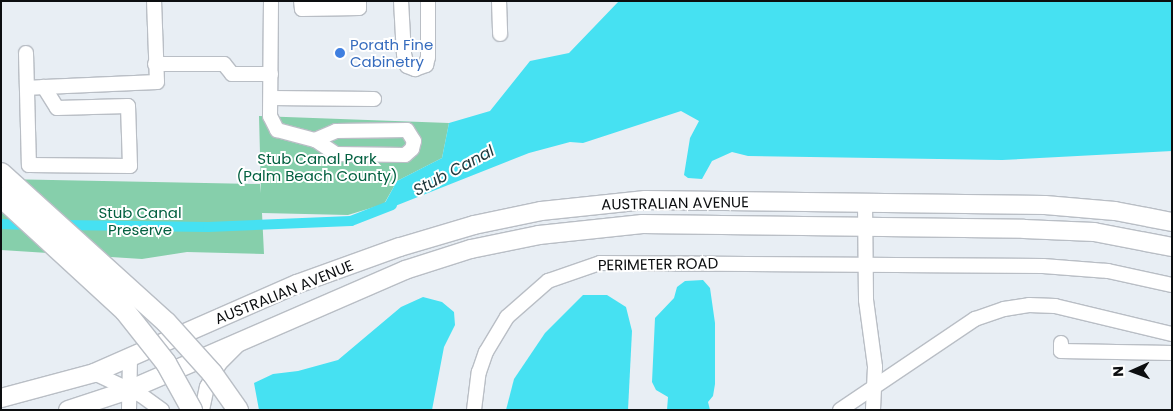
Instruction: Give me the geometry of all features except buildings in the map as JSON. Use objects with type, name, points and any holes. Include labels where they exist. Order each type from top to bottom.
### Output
[{"type":"highway","points":[[1,173],[166,322],[212,373],[238,410]]},
{"type":"highway","points":[[1,197],[125,311],[166,363],[192,410]]},
{"type":"main road","name":"AUSTRALIAN AVENUE","points":[[1,398],[94,373],[130,359],[297,284],[424,238],[508,217],[567,207],[645,200],[1071,206],[1172,222]]},
{"type":"main road","name":"AUSTRALIAN AVENUE","points":[[68,410],[129,390],[247,337],[405,270],[471,250],[539,235],[642,224],[1077,231],[1172,247]]},
{"type":"street","points":[[27,88],[157,82],[154,1]]},
{"type":"street","points":[[271,1],[270,116],[277,130],[315,140],[336,154],[405,155],[412,149],[414,141],[407,130],[336,130],[315,140]]},
{"type":"street","points":[[302,1],[302,9],[359,8],[359,1]]},
{"type":"street","points":[[401,1],[404,54],[407,66],[416,69],[426,65],[428,57],[428,1]]},
{"type":"street","points":[[499,1],[500,34]]},
{"type":"street","points":[[26,53],[29,165],[130,166],[128,106],[57,108],[44,87]]},
{"type":"street","points":[[155,64],[224,64],[232,74],[271,74]]},
{"type":"street","points":[[270,98],[374,99]]},
{"type":"street","points":[[865,203],[866,265],[876,386],[873,410]]},
{"type":"street","name":"PERIMETER ROAD","points":[[474,410],[479,372],[495,334],[531,293],[567,272],[600,263],[1076,267],[1172,285]]},
{"type":"street","points":[[840,410],[975,319],[1016,306],[1040,304],[1070,308],[1172,334]]},
{"type":"street","points":[[202,410],[206,387],[220,363],[247,337]]},
{"type":"street","points":[[1061,343],[1061,351],[1172,354]]},
{"type":"street","points":[[129,410],[130,359]]},
{"type":"street","points":[[94,373],[129,390],[162,410]]},
{"type":"green space","points":[[259,116],[449,123],[442,158],[397,181],[384,204],[348,215],[262,213],[264,254],[187,252],[142,259],[1,250],[1,179],[260,184],[261,193]]},
{"type":"water","points":[[619,1],[1172,1],[1172,151],[1002,160],[748,156],[732,152],[712,161],[702,179],[688,178],[684,175],[690,138],[699,121],[681,111],[583,143],[570,142],[529,153],[380,212],[397,181],[442,158],[449,123],[490,111],[530,61],[569,53]]},
{"type":"water","points":[[703,280],[710,288],[715,323],[715,384],[713,396],[708,402],[710,410],[667,410],[668,397],[656,390],[652,382],[655,318],[674,298],[677,287],[685,281]]},
{"type":"water","points":[[583,295],[607,295],[626,307],[632,331],[628,410],[506,410],[514,379],[545,333]]},
{"type":"water","points":[[423,297],[442,302],[454,312],[455,325],[444,347],[432,410],[259,410],[254,383],[273,374],[298,371],[338,360],[401,307]]},
{"type":"waterway","name":"Stub Canal","points":[[62,225],[208,227],[351,221],[392,205]]},
{"type":"waterway","name":"Stub Canal","points":[[1,224],[30,225]]},
{"type":"place","name":"Porath Fine Cabinetry","points":[[340,53]]},
{"type":"park label","name":"Stub Canal Park (Palm Beach County)","points":[[317,166]]},
{"type":"park label","name":"Stub Canal Preserve","points":[[140,220]]}]
